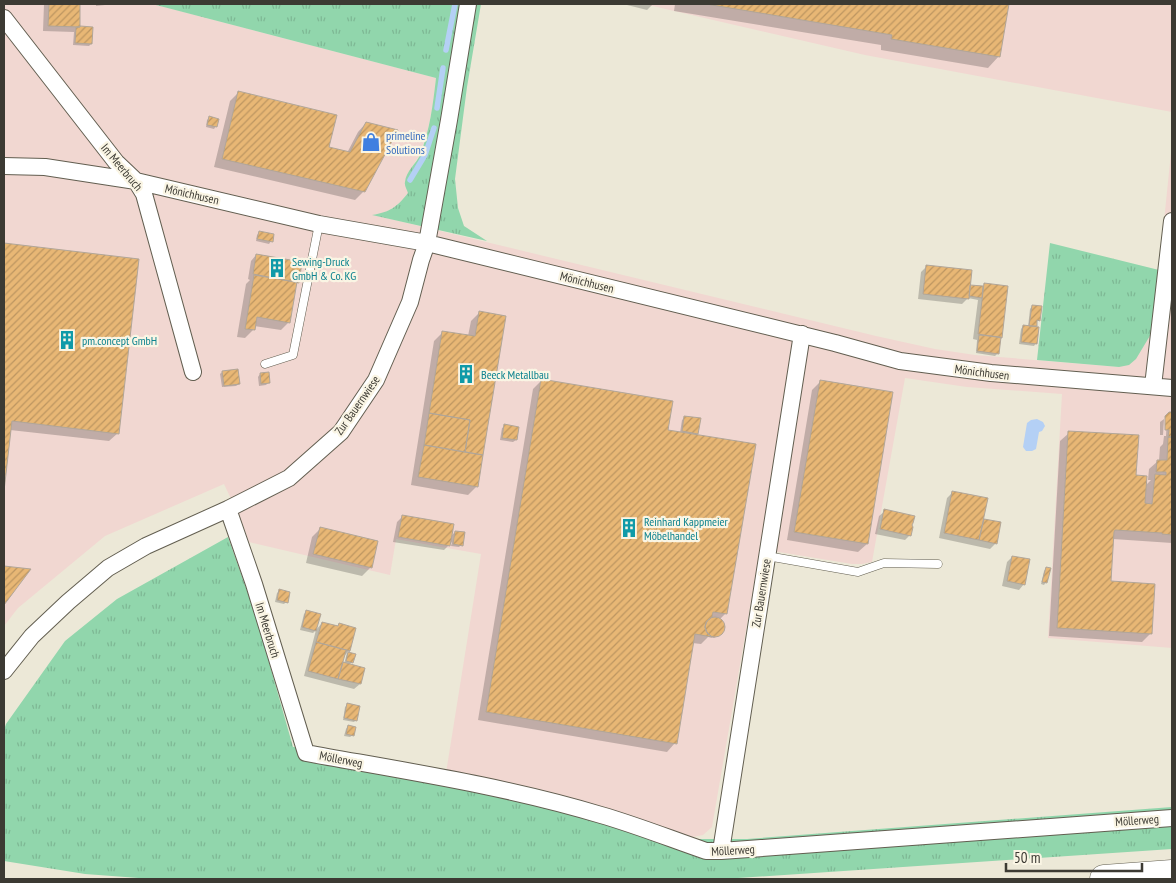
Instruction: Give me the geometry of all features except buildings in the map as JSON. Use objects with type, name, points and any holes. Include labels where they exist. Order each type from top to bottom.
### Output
[{"type":"highway","points":[[1104,879],[1172,874]]},
{"type":"street","name":"Zur Bauernwiese","points":[[4,671],[32,636],[108,568],[146,546],[228,509],[289,478],[341,432],[376,380],[410,302],[427,242],[468,4]]},
{"type":"street","name":"Im Meerbruch","points":[[4,18],[116,162],[136,181],[144,194],[193,372]]},
{"type":"street","name":"Mönichhusen","points":[[4,166],[44,167],[136,181],[319,224],[427,242],[802,334],[900,361],[991,373],[1172,388]]},
{"type":"street","points":[[1153,386],[1172,221]]},
{"type":"street","name":"Zur Bauernwiese","points":[[721,851],[802,334]]},
{"type":"street","name":"Im Meerbruch","points":[[228,509],[254,584],[306,753]]},
{"type":"street","name":"Möllerweg","points":[[306,753],[525,795],[602,815],[706,851],[1172,818]]},
{"type":"lane","points":[[265,364],[293,355],[319,224]]},
{"type":"lane","points":[[767,556],[858,572],[884,563],[938,564]]},
{"type":"shaded area","points":[[4,4],[156,4],[436,78],[427,134],[419,156],[408,173],[408,193],[399,204],[384,213],[374,215],[876,336],[935,349],[975,355],[1119,367],[1159,270],[1172,143],[1172,648],[1048,638],[1062,394],[967,387],[905,378],[872,562],[852,564],[760,549],[712,827],[703,835],[682,839],[446,773],[481,554],[396,539],[390,575],[249,542],[224,484],[105,536],[18,608],[4,626]]},
{"type":"shaded area","points":[[644,4],[1172,4],[1172,112],[865,55]]},
{"type":"green space","points":[[156,4],[481,4],[467,87],[455,179],[458,208],[464,226],[487,241],[372,215],[393,208],[408,193],[405,185],[406,178],[420,155],[426,136],[431,117],[436,78]]},
{"type":"green space","points":[[1050,243],[1159,270],[1151,334],[1136,359],[1129,365],[1119,367],[1037,360]]},
{"type":"green space","points":[[228,537],[256,616],[293,747],[312,748],[682,839],[747,839],[1172,807],[1172,849],[723,879],[152,879],[85,874],[4,861],[4,730],[6,724],[65,641],[117,599]]},
{"type":"water","points":[[1037,419],[1043,422],[1045,426],[1039,432],[1036,449],[1026,451],[1023,447],[1027,423]]},
{"type":"waterway","points":[[446,50],[455,4]]},
{"type":"waterway","points":[[437,108],[443,68]]},
{"type":"waterway","points":[[410,180],[425,155],[434,128]]},
{"type":"place","name":"primeline Solutions","points":[[371,142]]},
{"type":"place","name":"Sewing-Druck GmbH & Co. KG","points":[[277,268]]},
{"type":"place","name":"pm.concept GmbH","points":[[67,340]]},
{"type":"place","name":"Beeck Metallbau","points":[[466,374]]},
{"type":"place","name":"Reinhard Kappmeier Möbelhandel","points":[[629,528]]}]
